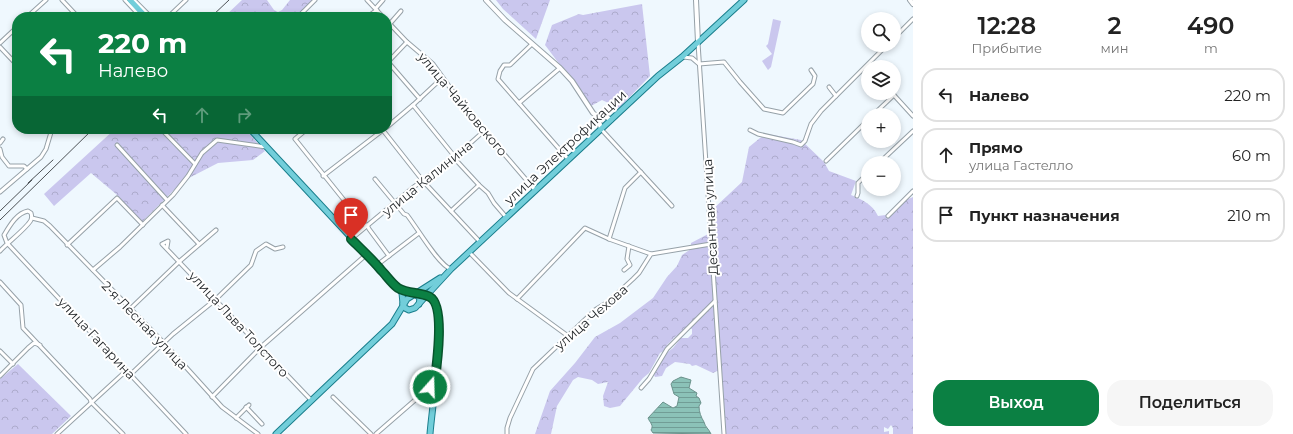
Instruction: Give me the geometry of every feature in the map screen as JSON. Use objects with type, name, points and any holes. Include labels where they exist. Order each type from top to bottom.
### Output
[{"type":"main road","points":[[130,0],[141,12]]},
{"type":"main road","name":"улица Электрофикации","points":[[450,270],[658,76],[682,57],[744,0]]},
{"type":"main road","points":[[255,134],[398,288],[402,293],[405,308],[410,310],[419,304],[450,270]]},
{"type":"main road","points":[[276,434],[392,324],[407,299],[433,283],[450,270]]},
{"type":"main road","points":[[430,434],[439,328],[435,295],[436,286]]},
{"type":"main road","points":[[398,288],[414,294],[427,296],[433,300],[437,309]]},
{"type":"main road","points":[[414,294],[419,297],[419,304]]},
{"type":"street","points":[[33,12],[46,0]]},
{"type":"street","points":[[62,0],[73,12]]},
{"type":"street","points":[[125,0],[136,12]]},
{"type":"street","points":[[134,0],[146,12]]},
{"type":"street","points":[[173,12],[186,0]]},
{"type":"street","points":[[303,12],[315,0]]},
{"type":"street","points":[[368,0],[379,12]]},
{"type":"street","points":[[373,12],[383,0]]},
{"type":"street","points":[[486,0],[505,20],[560,68],[572,81],[593,113],[598,117],[601,129],[672,206]]},
{"type":"street","name":"Десантная улица","points":[[696,0],[724,434]]},
{"type":"street","points":[[910,0],[913,4]]},
{"type":"street","points":[[392,21],[401,11]]},
{"type":"street","points":[[901,31],[913,19]]},
{"type":"street","name":"улица Чайковского","points":[[392,29],[433,64],[467,111],[535,190]]},
{"type":"street","points":[[0,43],[12,32]]},
{"type":"street","points":[[392,58],[407,42]]},
{"type":"street","points":[[532,44],[510,65],[504,66],[500,71],[498,79],[568,159]]},
{"type":"street","points":[[0,47],[12,60]]},
{"type":"street","points":[[873,60],[881,52]]},
{"type":"street","points":[[682,57],[692,58],[699,64],[724,62],[762,107],[783,113],[813,84],[815,76],[811,70]]},
{"type":"street","points":[[392,67],[420,99]]},
{"type":"street","points":[[519,103],[560,68]]},
{"type":"street","points":[[750,130],[758,134],[801,145],[805,141],[811,124],[821,111],[861,73]]},
{"type":"street","points":[[392,123],[442,78]]},
{"type":"street","points":[[829,87],[836,96]]},
{"type":"street","points":[[880,108],[887,100]]},
{"type":"street","points":[[898,100],[913,116]]},
{"type":"street","points":[[413,105],[455,157],[454,159],[488,193],[494,204],[506,217]]},
{"type":"street","points":[[598,117],[605,116],[611,120]]},
{"type":"street","points":[[826,161],[861,127]]},
{"type":"street","name":"улица Калинина","points":[[351,239],[415,186],[455,157],[484,131]]},
{"type":"street","points":[[886,156],[913,131]]},
{"type":"street","points":[[0,192],[36,162],[46,149],[50,134]]},
{"type":"street","points":[[166,134],[195,164]]},
{"type":"street","points":[[301,134],[295,139],[323,176],[364,225],[367,225],[368,229],[389,256]]},
{"type":"street","points":[[323,176],[377,134]]},
{"type":"street","points":[[387,134],[423,181],[480,242]]},
{"type":"street","points":[[0,143],[3,139]]},
{"type":"street","points":[[93,270],[143,225],[173,195],[188,176],[202,153],[217,140],[266,146]]},
{"type":"street","points":[[117,145],[167,200]]},
{"type":"street","points":[[0,149],[2,157],[8,166],[24,166],[27,169]]},
{"type":"street","points":[[609,239],[625,188],[641,172]]},
{"type":"street","points":[[375,179],[404,214],[407,215],[419,233],[450,270]]},
{"type":"street","points":[[857,196],[858,183],[861,180]]},
{"type":"street","points":[[451,211],[479,185]]},
{"type":"street","points":[[888,216],[913,192]]},
{"type":"street","points":[[68,245],[118,198],[143,225]]},
{"type":"street","points":[[162,205],[199,244]]},
{"type":"street","name":"2-я Лесная улица","points":[[7,244],[4,235],[10,224],[24,211],[31,213],[31,220],[44,221],[164,343],[222,407],[258,434]]},
{"type":"street","points":[[0,250],[31,220]]},
{"type":"street","points":[[517,299],[585,228],[609,239],[651,254],[711,244]]},
{"type":"street","points":[[130,309],[180,261],[216,230]]},
{"type":"street","points":[[377,265],[419,233]]},
{"type":"street","name":"улица Гагарина","points":[[7,244],[186,434]]},
{"type":"street","points":[[131,374],[251,265],[256,251],[266,244],[275,249],[283,247]]},
{"type":"street","points":[[624,270],[630,265],[627,259],[629,246]]},
{"type":"street","name":"улица Льва Толстого","points":[[167,247],[214,300],[311,400]]},
{"type":"street","points":[[470,252],[506,290],[568,336]]},
{"type":"street","points":[[212,397],[261,347],[367,254]]},
{"type":"street","name":"улица Чехова","points":[[508,434],[507,428],[510,418],[533,369],[594,310],[608,302],[633,280],[651,254]]},
{"type":"street","points":[[0,282],[21,305],[23,328],[123,434]]},
{"type":"street","points":[[641,388],[649,379],[667,348],[715,301]]},
{"type":"street","points":[[0,376],[34,343],[40,345]]},
{"type":"street","points":[[0,351],[13,364]]},
{"type":"street","points":[[59,433],[91,401],[127,370]]},
{"type":"street","points":[[376,434],[430,387],[434,387]]},
{"type":"street","points":[[334,397],[371,434]]},
{"type":"street","points":[[236,418],[247,406],[262,424]]},
{"type":"green space","points":[[242,0],[267,0],[274,10],[278,12],[229,12]]},
{"type":"green space","points":[[290,0],[313,0],[301,12],[278,12],[282,10]]},
{"type":"green space","points":[[496,0],[550,0],[536,39],[503,9]]},
{"type":"green space","points":[[642,4],[650,76],[619,108],[602,100],[591,106],[545,45],[552,25],[579,14],[583,15]]},
{"type":"green space","points":[[773,19],[781,21],[771,67],[768,70],[762,61],[772,54],[766,46],[768,44]]},
{"type":"green space","points":[[110,134],[250,134],[265,151],[253,160],[218,163],[183,181],[142,222],[116,194],[91,173],[54,206],[44,194]]},
{"type":"green space","points":[[767,134],[801,140],[824,162],[829,171],[856,181],[851,195],[867,203],[873,208],[878,216],[893,214],[906,200],[913,197],[913,434],[893,434],[893,428],[891,425],[888,429],[884,427],[884,432],[889,431],[889,434],[726,434],[722,373],[717,371],[713,373],[696,365],[692,366],[690,364],[675,362],[666,368],[662,376],[655,377],[654,375],[665,354],[673,348],[681,338],[688,338],[692,334],[692,329],[690,328],[676,336],[667,345],[664,351],[660,353],[649,373],[643,378],[620,406],[610,408],[604,406],[603,396],[608,382],[598,384],[592,380],[578,377],[573,380],[557,406],[551,434],[535,434],[550,391],[575,363],[595,337],[620,323],[653,298],[667,277],[677,266],[682,255],[691,249],[691,243],[712,232],[712,210],[742,182],[749,147]]},
{"type":"green space","points":[[18,364],[71,416],[52,434],[0,434],[0,379]]},
{"type":"shaded area","points":[[681,377],[691,380],[689,388],[697,393],[696,396],[699,398],[701,403],[699,406],[700,414],[711,434],[653,433],[651,430],[652,425],[648,418],[663,402],[673,408],[677,406],[679,397],[674,394],[671,384],[673,381]]},
{"type":"railway","points":[[216,12],[229,0]]},
{"type":"railway","points":[[0,220],[88,134]]},
{"type":"railway","points":[[28,183],[53,160]]},
{"type":"railway","points":[[0,211],[32,180]]},
{"type":"route","points":[[351,239],[398,288],[410,293],[430,297],[435,302],[439,321],[438,347],[434,387],[430,387]]}]
